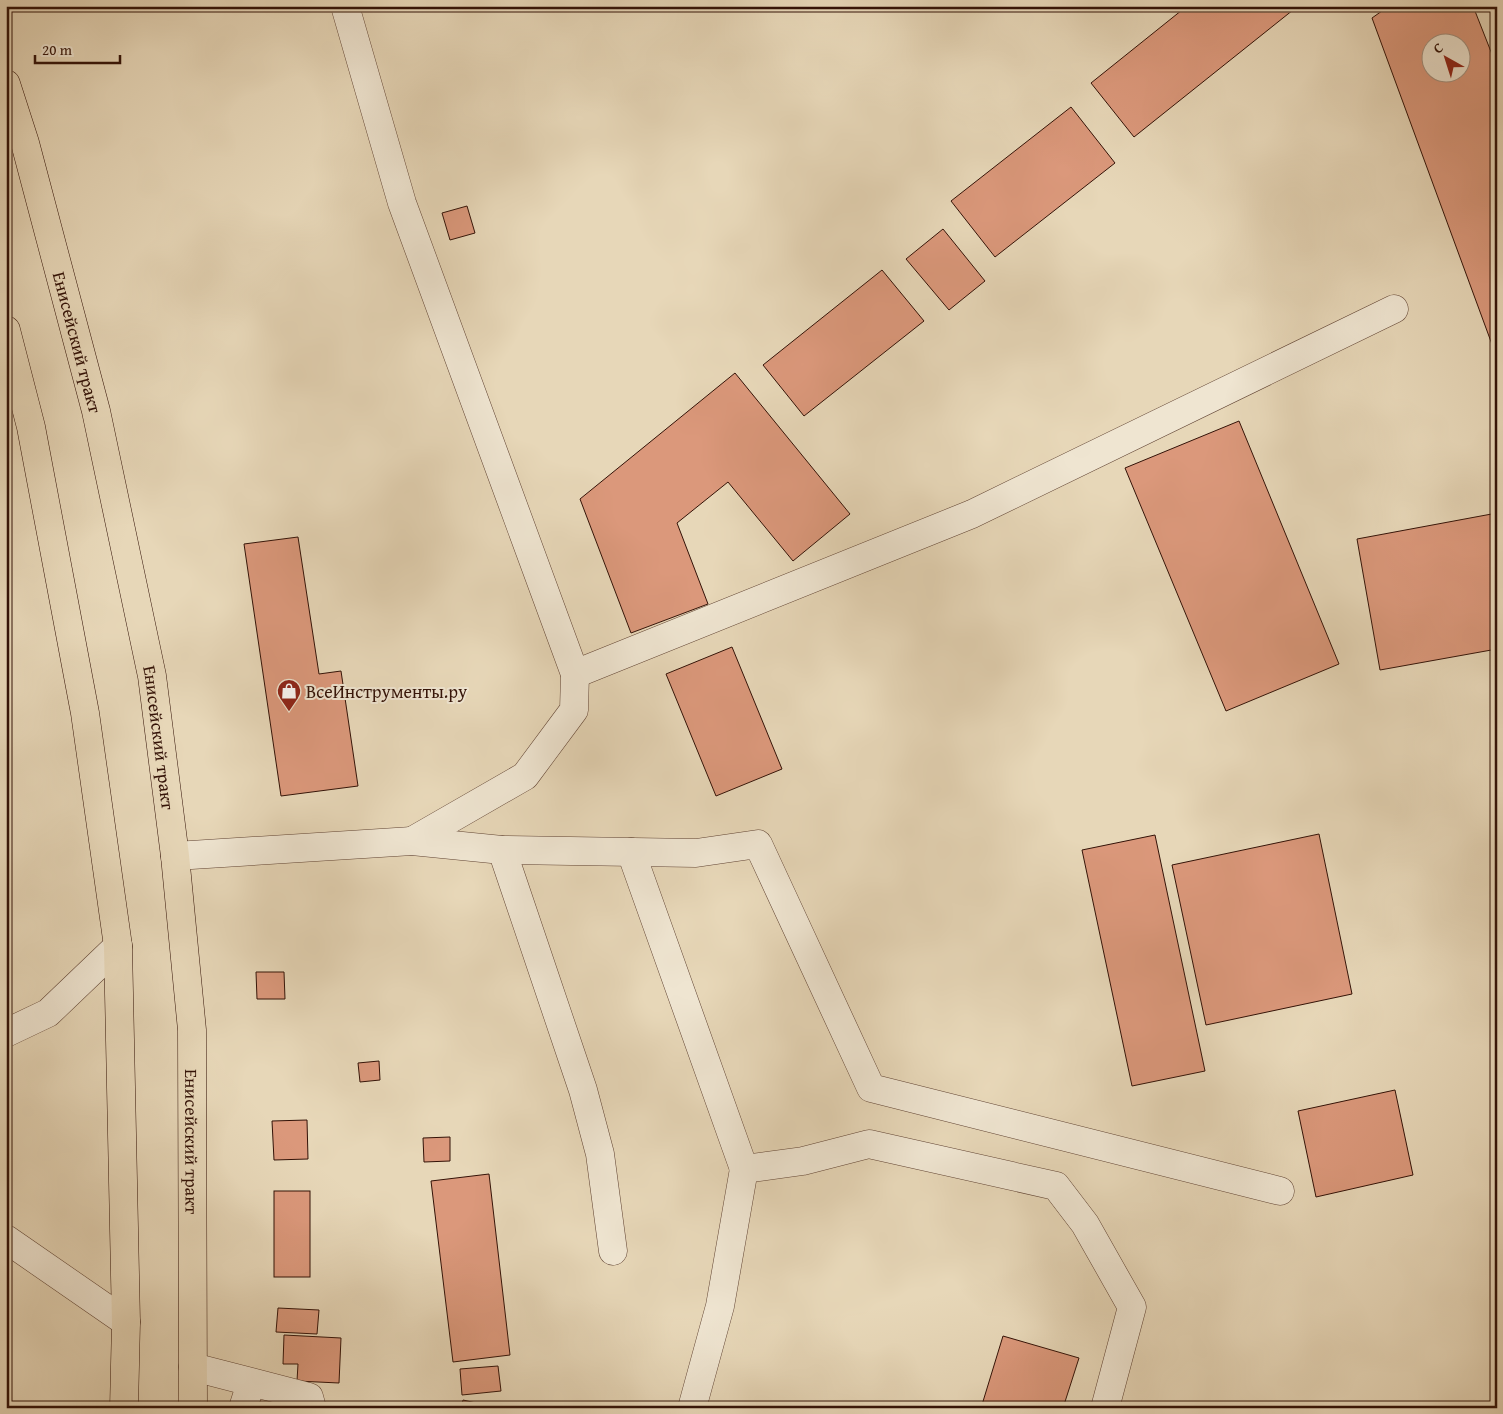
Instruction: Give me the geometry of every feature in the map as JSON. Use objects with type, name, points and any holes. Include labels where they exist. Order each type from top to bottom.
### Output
[{"type":"main road","name":"Енисейский тракт","points":[[6,84],[25,143],[96,411],[152,676],[175,856],[192,1030],[193,1408]]},
{"type":"main road","points":[[6,330],[31,427],[85,714],[118,946],[126,1322],[124,1408]]},
{"type":"lane","points":[[345,6],[402,203],[575,674],[574,710],[525,776],[412,841]]},
{"type":"lane","points":[[575,674],[972,514],[1394,309]]},
{"type":"lane","points":[[175,856],[412,841],[502,850],[696,853],[758,844],[871,1088],[1280,1191]]},
{"type":"lane","points":[[502,850],[583,1090],[600,1154],[613,1251]]},
{"type":"lane","points":[[631,852],[744,1169],[720,1306],[692,1408]]},
{"type":"lane","points":[[6,1033],[48,1013],[118,946]]},
{"type":"lane","points":[[744,1169],[803,1161],[868,1144],[1056,1186],[1085,1224],[1132,1307],[1105,1408]]},
{"type":"lane","points":[[6,1239],[126,1322]]},
{"type":"lane","points":[[193,1367],[247,1395],[310,1397],[312,1408]]},
{"type":"building","points":[[1187,6],[1298,6],[1134,137],[1091,83]]},
{"type":"building","points":[[1389,6],[1473,6],[1497,67],[1497,358],[1372,18]]},
{"type":"building","points":[[1071,107],[1115,163],[995,257],[951,201]]},
{"type":"building","points":[[467,206],[475,233],[450,240],[442,213]]},
{"type":"building","points":[[943,229],[985,281],[949,310],[906,259]]},
{"type":"building","points":[[882,270],[924,321],[804,416],[763,365]]},
{"type":"building","points":[[735,373],[850,514],[793,561],[728,482],[677,523],[708,604],[631,633],[580,499]]},
{"type":"building","points":[[1239,421],[1339,664],[1226,711],[1125,468]]},
{"type":"building","points":[[1497,513],[1497,649],[1380,670],[1357,539]]},
{"type":"building","points":[[298,537],[319,674],[341,671],[358,786],[281,796],[244,544]]},
{"type":"building","points":[[732,647],[782,769],[716,796],[666,674]]},
{"type":"building","points":[[1319,834],[1352,994],[1206,1025],[1172,865]]},
{"type":"building","points":[[1155,835],[1205,1071],[1132,1086],[1082,850]]},
{"type":"building","points":[[256,972],[284,972],[285,999],[257,999]]},
{"type":"building","points":[[379,1061],[380,1080],[360,1082],[358,1063]]},
{"type":"building","points":[[1395,1090],[1413,1175],[1316,1197],[1298,1111]]},
{"type":"building","points":[[307,1120],[308,1159],[274,1160],[272,1121]]},
{"type":"building","points":[[450,1137],[450,1161],[424,1162],[423,1138]]},
{"type":"building","points":[[489,1174],[510,1355],[453,1362],[431,1181]]},
{"type":"building","points":[[274,1191],[310,1191],[310,1277],[274,1277]]},
{"type":"building","points":[[278,1308],[319,1310],[317,1334],[276,1332]]},
{"type":"building","points":[[284,1335],[341,1338],[339,1383],[297,1381],[298,1364],[283,1364]]},
{"type":"building","points":[[1003,1336],[1079,1358],[1063,1408],[981,1408]]},
{"type":"building","points":[[498,1366],[501,1391],[462,1395],[460,1369]]},
{"type":"building","points":[[463,1400],[498,1408],[461,1408]]},
{"type":"place","name":"ВсеИнструменты.ру","points":[[289,712]]}]
